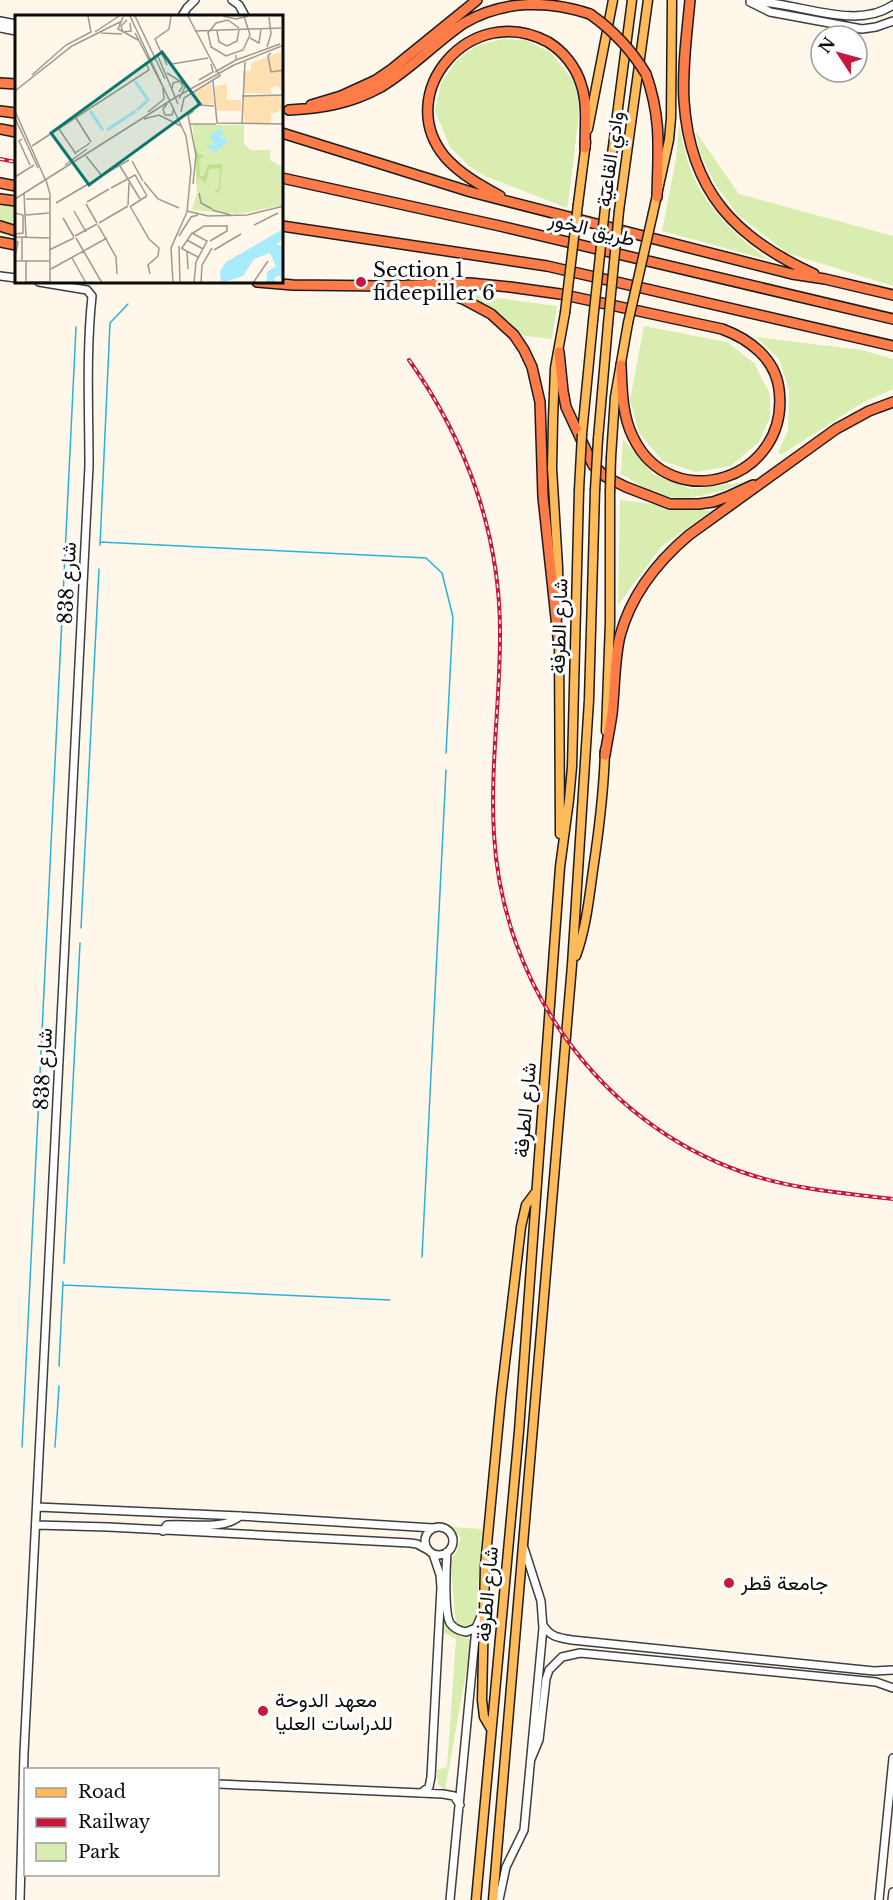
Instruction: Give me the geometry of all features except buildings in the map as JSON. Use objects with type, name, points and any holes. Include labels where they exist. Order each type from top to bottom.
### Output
[{"type":"highway","points":[[285,111],[341,96],[376,80],[477,0]]},
{"type":"highway","points":[[690,0],[684,101],[687,129],[694,157],[706,187],[725,213],[748,235],[788,262],[825,279]]},
{"type":"highway","points":[[285,111],[324,108],[362,96],[397,77],[465,22],[484,11],[505,4],[527,1],[570,6],[591,14],[607,26],[622,40],[646,74],[657,114],[659,135],[657,197]]},
{"type":"highway","points":[[513,203],[460,172],[444,155],[432,135],[428,110],[432,84],[444,61],[463,43],[486,32],[512,29],[535,34],[555,46],[571,63],[581,84],[585,107],[585,148]]},
{"type":"highway","points":[[0,83],[15,84]]},
{"type":"highway","points":[[0,111],[15,113]]},
{"type":"highway","points":[[0,129],[15,132]]},
{"type":"highway","points":[[284,134],[471,192],[792,274],[825,279],[893,295]]},
{"type":"highway","name":"طريق الخور","points":[[284,178],[500,226],[893,319]]},
{"type":"highway","points":[[0,183],[15,186]]},
{"type":"highway","points":[[0,199],[15,201]]},
{"type":"highway","points":[[0,226],[15,231]]},
{"type":"highway","points":[[284,226],[547,266],[893,346]]},
{"type":"highway","points":[[0,242],[15,244]]},
{"type":"highway","points":[[281,284],[388,286],[470,283],[510,287],[560,294],[722,329],[741,336],[758,348],[770,364],[778,383],[781,404],[778,423],[771,441],[760,456],[745,468],[728,477],[709,481],[690,480],[672,475],[656,466],[642,453],[632,436],[622,394],[621,365]]},
{"type":"highway","points":[[388,286],[448,294],[477,305],[514,335],[524,350],[532,367],[540,402],[543,497],[559,646]]},
{"type":"highway","points":[[559,352],[566,407],[593,465],[606,477],[670,504],[686,504],[727,497],[778,471]]},
{"type":"highway","points":[[605,755],[612,715],[620,638],[631,606],[651,573],[675,547],[836,429],[869,411],[893,402]]},
{"type":"main road","name":"وادي القاعية","points":[[593,321],[604,208],[632,0]]},
{"type":"main road","name":"وادي القاعية","points":[[608,324],[619,211],[648,0]]},
{"type":"main road","points":[[572,965],[583,936],[589,900],[599,829],[605,755],[610,622],[610,492],[615,397],[628,323],[657,197],[671,118],[672,1]]},
{"type":"main road","points":[[560,867],[558,567],[552,468],[554,381],[565,313],[585,148],[612,3]]},
{"type":"main road","name":"شارع الطرفة","points":[[476,1900],[519,1431],[560,867],[572,767],[579,490],[593,321]]},
{"type":"main road","name":"شارع الطرفة","points":[[493,1900],[572,965],[589,700],[597,439],[608,324]]},
{"type":"main road","points":[[491,1729],[484,1717],[482,1700],[485,1566],[501,1397],[519,1245],[525,1209],[536,1192]]},
{"type":"street","points":[[183,15],[195,0]]},
{"type":"street","points":[[232,0],[244,13]]},
{"type":"street","points":[[242,0],[244,13]]},
{"type":"street","points":[[893,5],[881,12],[856,16],[772,2],[750,2],[770,12],[862,29],[893,21]]},
{"type":"street","points":[[770,12],[772,2]]},
{"type":"street","points":[[0,21],[15,24]]},
{"type":"street","points":[[0,28],[15,31]]},
{"type":"street","points":[[0,276],[15,278]]},
{"type":"street","name":"شارع 838","points":[[25,1768],[90,466],[87,373],[92,296],[87,290],[51,284]]},
{"type":"street","points":[[37,1507],[443,1528],[451,1534],[452,1544],[447,1552],[448,1621],[462,1631],[471,1631],[476,1628]]},
{"type":"street","points":[[108,1511],[108,1527]]},
{"type":"street","points":[[163,1531],[167,1525],[222,1524],[234,1521],[240,1516]]},
{"type":"street","points":[[36,1525],[410,1543],[440,1555],[447,1552]]},
{"type":"street","points":[[419,1793],[429,1787],[431,1777],[441,1587],[440,1575],[425,1542],[425,1537],[433,1528]]},
{"type":"street","name":"شارع الطرفة","points":[[499,1900],[506,1867],[524,1830],[543,1624],[541,1601],[523,1546]]},
{"type":"street","points":[[450,1900],[476,1628],[483,1612]]},
{"type":"street","points":[[543,1624],[554,1636],[585,1641],[874,1671],[893,1670]]},
{"type":"street","points":[[584,1653],[585,1641]]},
{"type":"street","points":[[612,1656],[615,1644]]},
{"type":"street","points":[[651,1660],[652,1648]]},
{"type":"street","points":[[675,1663],[676,1650]]},
{"type":"street","points":[[531,1759],[539,1740],[549,1670],[566,1655],[584,1653],[876,1682],[893,1688]]},
{"type":"street","points":[[879,1900],[893,1758]]},
{"type":"street","points":[[431,1777],[436,1788],[443,1794]]},
{"type":"street","points":[[219,1784],[443,1794],[454,1796],[460,1804]]},
{"type":"street","name":"شارع 838","points":[[20,1900],[24,1801]]},
{"type":"street","points":[[892,1900],[893,1892]]},
{"type":"green space","points":[[502,39],[526,40],[551,53],[573,80],[580,103],[567,208],[485,176],[469,166],[450,147],[435,111],[441,83],[458,59],[477,46]]},
{"type":"green space","points":[[679,124],[691,172],[701,191],[717,214],[736,234],[769,260],[662,231],[676,159]]},
{"type":"green space","points":[[696,132],[739,194],[893,236],[893,286],[787,253],[738,215],[715,184],[700,153]]},
{"type":"green space","points":[[0,199],[15,202],[15,236],[0,234]]},
{"type":"green space","points":[[460,293],[557,306],[552,339],[519,335],[501,317]]},
{"type":"green space","points":[[644,326],[727,342],[754,363],[770,394],[770,418],[759,442],[731,466],[696,472],[663,461],[639,433],[630,400]]},
{"type":"green space","points":[[756,337],[862,350],[893,359],[893,389],[862,403],[781,455],[778,452],[788,431],[789,390],[779,359]]},
{"type":"green space","points":[[623,439],[653,474],[691,489],[745,482],[698,496],[674,497],[650,491],[621,474]]},
{"type":"green space","points":[[620,500],[711,511],[661,547],[618,605]]},
{"type":"green space","points":[[452,1527],[482,1529],[476,1621],[471,1627],[463,1628],[456,1624],[450,1560],[456,1553],[461,1538]]},
{"type":"green space","points":[[442,1606],[444,1606],[444,1621],[450,1628],[459,1636],[472,1639],[445,1791],[438,1784],[437,1770],[447,1767],[456,1639],[441,1631]]},
{"type":"waterway","points":[[100,545],[110,323],[128,304]]},
{"type":"waterway","points":[[22,1447],[76,327]]},
{"type":"waterway","points":[[100,542],[426,558],[442,573],[453,617],[446,753]]},
{"type":"waterway","points":[[81,928],[99,569]]},
{"type":"waterway","points":[[422,1257],[446,770]]},
{"type":"waterway","points":[[64,1263],[80,943]]},
{"type":"waterway","points":[[59,1366],[63,1282]]},
{"type":"waterway","points":[[63,1285],[390,1300]]},
{"type":"waterway","points":[[55,1447],[59,1386]]},
{"type":"railway","points":[[0,159],[15,162]]},
{"type":"railway","points":[[409,360],[430,391],[464,457],[487,526],[499,599],[500,637],[493,785],[494,834],[501,890],[516,943],[538,994],[567,1040],[603,1083],[644,1119],[691,1149],[742,1172],[779,1183],[893,1199]]},
{"type":"place","name":"Section 1 fideepiller 6","points":[[361,282]]},
{"type":"place","name":"جامعة قطر","points":[[729,1583]]},
{"type":"place","name":"معهد الدوحة للدراسات العليا","points":[[263,1711]]}]
